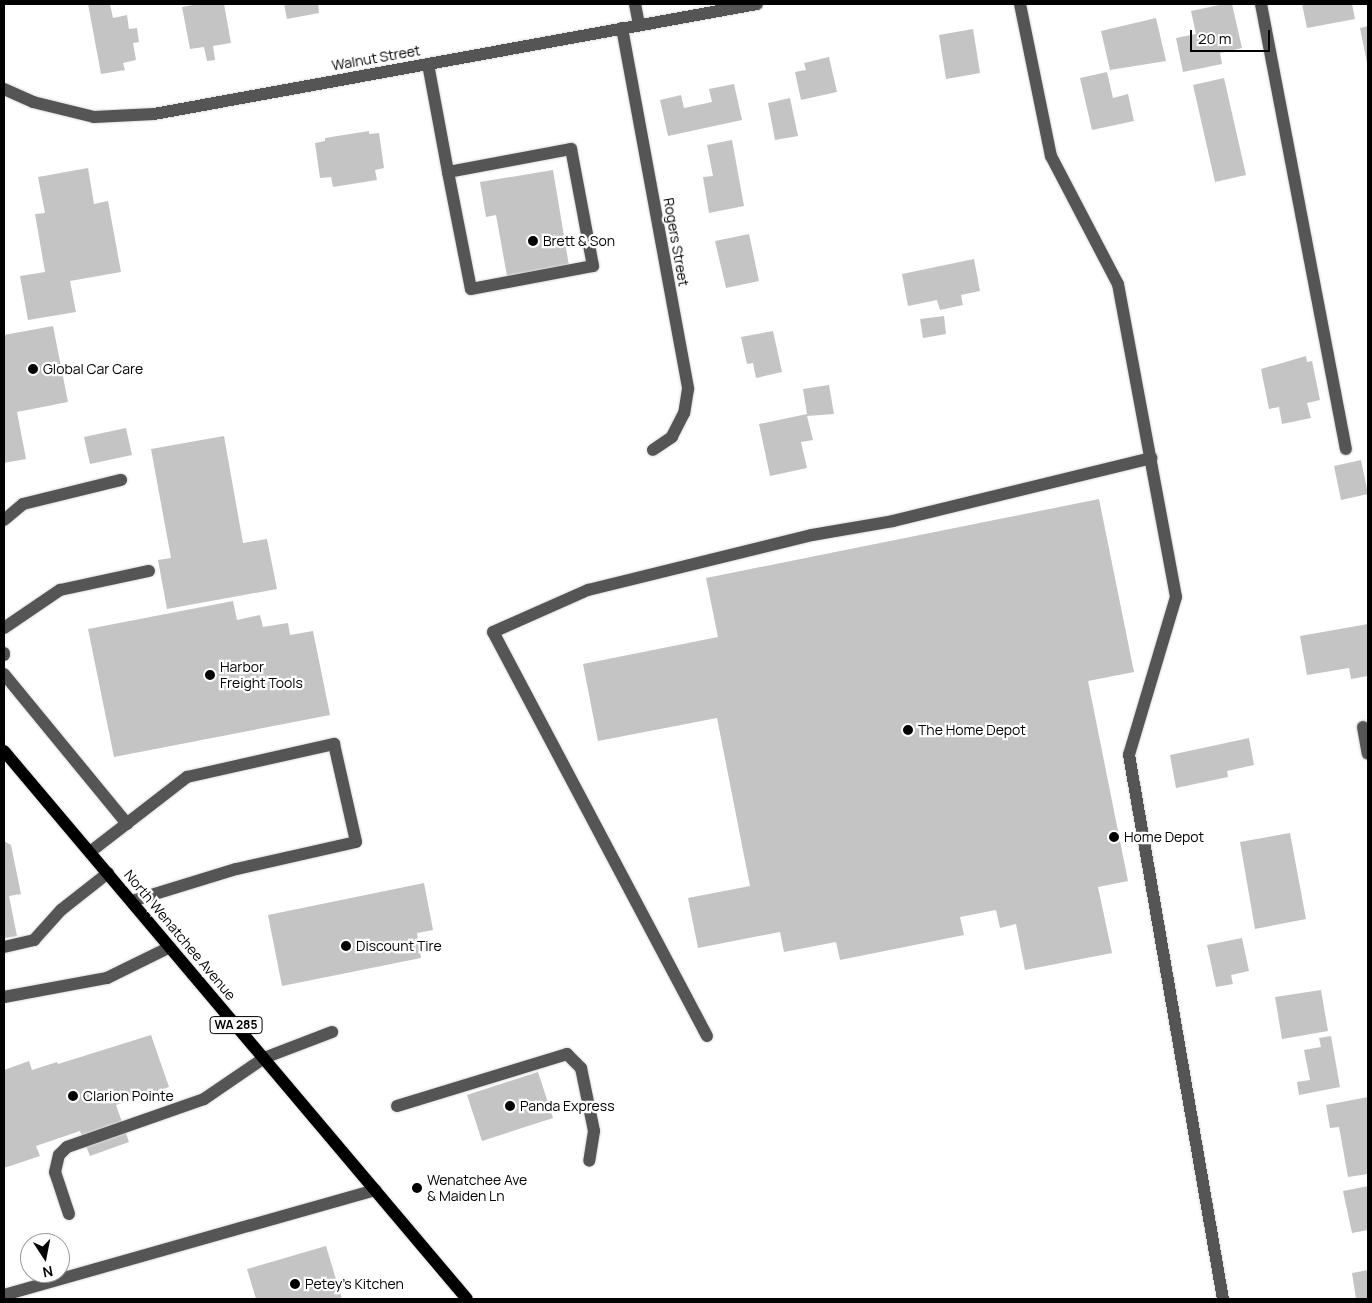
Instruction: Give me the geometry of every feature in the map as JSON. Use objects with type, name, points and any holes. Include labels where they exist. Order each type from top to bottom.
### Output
[{"type":"main road","name":"North Wenatchee Avenue","points":[[4,751],[467,1299]]},
{"type":"street","points":[[635,4],[639,25]]},
{"type":"street","name":"Walnut Street","points":[[4,89],[63,111],[123,117],[757,4]]},
{"type":"street","points":[[1020,4],[1051,156],[1118,284],[1176,597],[1129,755],[1223,1299]]},
{"type":"street","points":[[1261,4],[1346,449]]},
{"type":"street","name":"Rogers Street","points":[[622,28],[688,389],[684,413],[672,437],[653,450]]},
{"type":"street","points":[[428,64],[448,172],[471,289],[593,266],[571,148],[448,172]]},
{"type":"street","points":[[707,1036],[492,632],[588,590],[812,535],[893,521],[1151,458]]},
{"type":"street","points":[[4,520],[23,504],[121,480]]},
{"type":"street","points":[[4,628],[60,590],[149,571]]},
{"type":"street","points":[[4,674],[127,824]]},
{"type":"street","points":[[1363,727],[1368,754]]},
{"type":"street","points":[[90,852],[187,777],[334,744],[356,842],[236,869],[132,901]]},
{"type":"street","points":[[4,947],[34,940],[61,910],[108,873]]},
{"type":"street","points":[[4,996],[107,978],[170,947]]},
{"type":"street","points":[[69,1214],[55,1172],[59,1155],[66,1147],[204,1099],[264,1058],[332,1032]]},
{"type":"street","points":[[397,1106],[567,1054],[581,1068],[594,1131],[589,1161]]},
{"type":"street","points":[[4,1295],[375,1190]]},
{"type":"building","points":[[88,4],[110,4],[113,18],[127,15],[129,29],[137,28],[139,42],[133,43],[136,60],[123,63],[125,70],[101,74]]},
{"type":"building","points":[[199,4],[224,4],[231,43],[213,46],[215,60],[207,61],[204,47],[190,49],[182,7]]},
{"type":"building","points":[[284,4],[318,4],[319,13],[287,19]]},
{"type":"building","points":[[1232,4],[1242,48],[1220,53],[1222,64],[1183,72],[1176,38],[1196,34],[1191,11]]},
{"type":"building","points":[[1302,4],[1352,4],[1355,19],[1307,28]]},
{"type":"building","points":[[1156,18],[1166,61],[1110,70],[1101,31]]},
{"type":"building","points":[[1368,26],[1368,63],[1367,63],[1360,28]]},
{"type":"building","points":[[973,29],[980,73],[946,79],[939,35]]},
{"type":"building","points":[[829,57],[837,92],[801,100],[795,72],[806,70],[804,63]]},
{"type":"building","points":[[1107,72],[1113,98],[1128,94],[1134,121],[1092,130],[1080,78]]},
{"type":"building","points":[[1224,78],[1246,175],[1215,182],[1193,85]]},
{"type":"building","points":[[734,84],[742,120],[668,136],[660,100],[681,95],[684,108],[712,102],[709,89]]},
{"type":"building","points":[[790,98],[798,136],[775,140],[768,103]]},
{"type":"building","points":[[369,131],[369,134],[379,133],[384,168],[375,170],[377,180],[333,187],[331,177],[320,178],[315,143],[325,141],[325,138]]},
{"type":"building","points":[[732,140],[744,206],[709,213],[703,177],[713,176],[707,145]]},
{"type":"building","points":[[88,168],[94,204],[108,201],[121,272],[70,281],[76,312],[28,320],[20,276],[45,272],[35,214],[45,213],[38,177]]},
{"type":"building","name":"Brett & Son","points":[[553,170],[569,266],[507,276],[496,215],[486,217],[480,182]]},
{"type":"building","points":[[749,234],[759,281],[726,288],[715,241]]},
{"type":"building","points":[[974,259],[980,291],[961,295],[963,305],[940,310],[937,300],[908,306],[902,274]]},
{"type":"building","points":[[944,316],[946,334],[923,338],[920,319]]},
{"type":"building","name":"Global Car Care","points":[[53,326],[68,402],[17,412],[26,459],[4,463],[4,335]]},
{"type":"building","points":[[773,331],[782,372],[756,378],[753,363],[747,364],[741,337]]},
{"type":"building","points":[[1306,356],[1307,362],[1312,361],[1320,400],[1307,403],[1311,418],[1282,424],[1279,407],[1269,409],[1261,369]]},
{"type":"building","points":[[829,385],[834,414],[807,416],[813,440],[801,442],[807,468],[770,476],[759,424],[807,414],[803,389]]},
{"type":"building","points":[[126,428],[132,455],[90,464],[84,437]]},
{"type":"building","points":[[224,436],[243,543],[267,539],[277,589],[167,609],[158,560],[171,558],[151,449]]},
{"type":"building","points":[[1361,460],[1368,494],[1341,500],[1334,466]]},
{"type":"building","name":"The Home Depot","points":[[1099,499],[1134,672],[1088,681],[1128,881],[1098,887],[1112,953],[1025,970],[1016,924],[1000,928],[996,910],[960,917],[964,935],[840,960],[836,942],[784,952],[780,932],[698,948],[688,898],[750,886],[717,718],[598,741],[583,664],[718,637],[706,578]]},
{"type":"building","name":"Harbor Freight Tools","points":[[233,601],[237,620],[260,615],[263,627],[288,623],[290,635],[313,631],[330,715],[114,757],[88,629]]},
{"type":"building","points":[[1368,624],[1368,676],[1351,679],[1349,668],[1307,675],[1300,636]]},
{"type":"building","points":[[1249,738],[1254,765],[1227,771],[1228,777],[1176,788],[1170,755]]},
{"type":"building","points":[[1290,833],[1306,919],[1255,929],[1240,842]]},
{"type":"building","points":[[4,841],[11,845],[21,894],[9,896],[17,936],[4,938]]},
{"type":"building","name":"Discount Tire","points":[[424,883],[433,930],[417,933],[421,958],[282,986],[268,915]]},
{"type":"building","points":[[1242,938],[1249,971],[1231,975],[1233,984],[1216,987],[1207,945]]},
{"type":"building","points":[[1321,990],[1328,1031],[1282,1039],[1275,997]]},
{"type":"building","name":"Clarion Pointe","points":[[151,1035],[169,1087],[116,1105],[129,1142],[90,1156],[80,1131],[36,1146],[40,1156],[4,1168],[4,1070],[29,1061],[32,1070],[57,1062],[58,1064]]},
{"type":"building","points":[[1331,1036],[1340,1087],[1299,1095],[1297,1082],[1310,1080],[1304,1050],[1321,1047],[1319,1038]]},
{"type":"building","name":"Panda Express","points":[[538,1072],[553,1118],[482,1141],[467,1095]]},
{"type":"building","points":[[1368,1097],[1368,1174],[1348,1177],[1339,1127],[1330,1128],[1326,1105]]},
{"type":"building","points":[[1368,1186],[1368,1230],[1352,1233],[1343,1191]]},
{"type":"building","name":"Petey's Kitchen","points":[[326,1246],[342,1299],[256,1299],[247,1269]]},
{"type":"building","points":[[1368,1270],[1368,1298],[1356,1299],[1352,1273]]},
{"type":"place","name":"Brett & Son","points":[[533,241]]},
{"type":"place","name":"Global Car Care","points":[[33,369]]},
{"type":"place","name":"Harbor Freight Tools","points":[[210,675]]},
{"type":"place","name":"The Home Depot","points":[[908,730]]},
{"type":"place","name":"Home Depot","points":[[1114,837]]},
{"type":"place","name":"Discount Tire","points":[[346,946]]},
{"type":"place","name":"Clarion Pointe","points":[[73,1096]]},
{"type":"place","name":"Panda Express","points":[[510,1106]]},
{"type":"place","name":"Wenatchee Ave & Maiden Ln","points":[[417,1188]]},
{"type":"place","name":"Petey's Kitchen","points":[[295,1284]]}]
